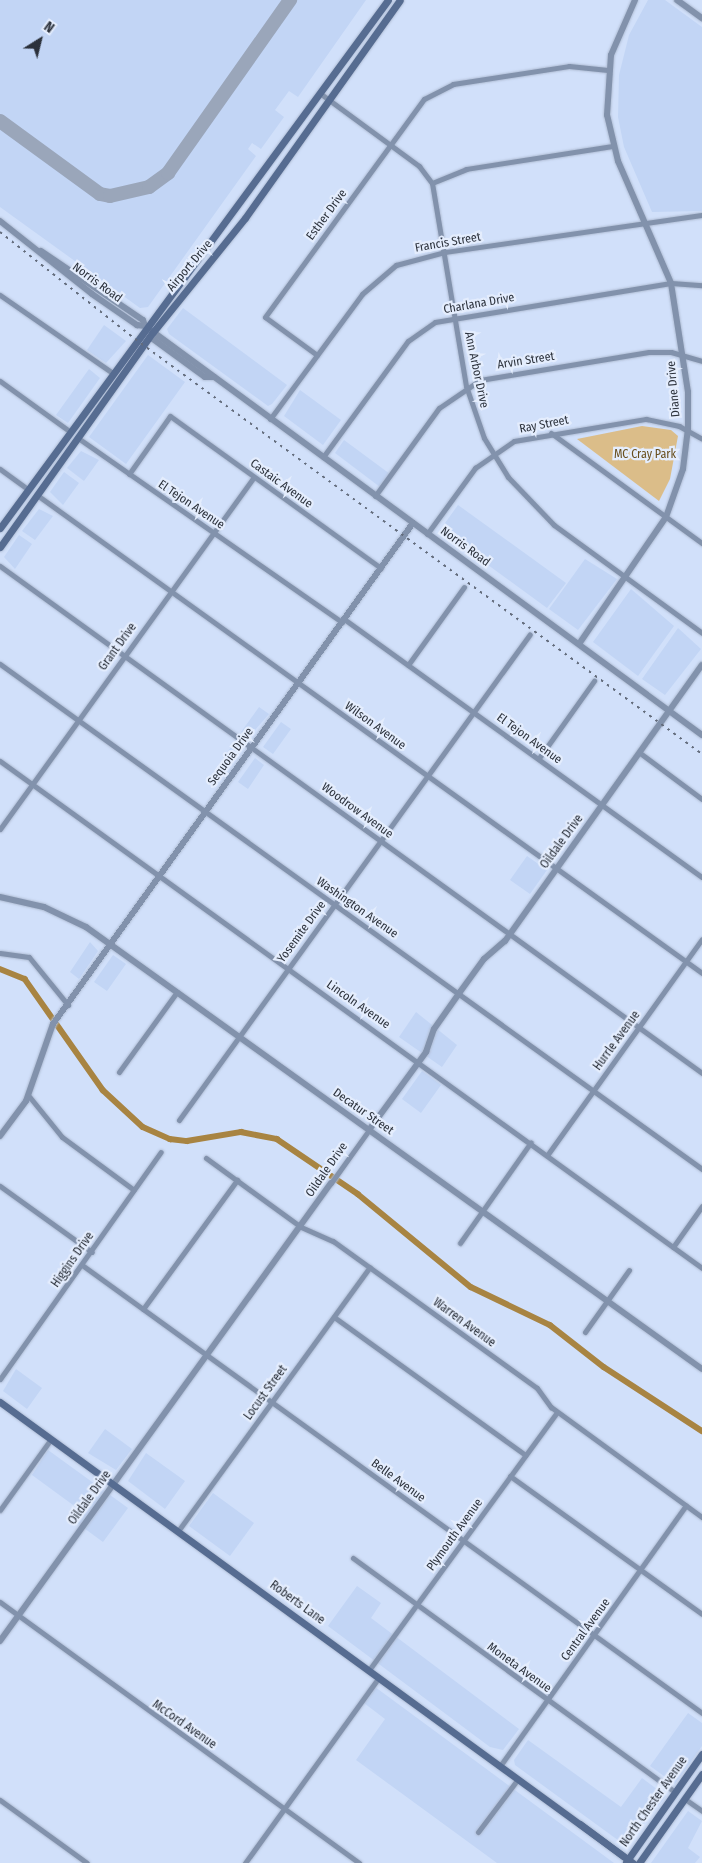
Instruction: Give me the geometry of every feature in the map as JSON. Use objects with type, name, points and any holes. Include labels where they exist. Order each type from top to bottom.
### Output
[{"type":"main road","name":"Airport Drive","points":[[0,528],[145,326],[229,223],[388,0]]},
{"type":"main road","name":"Airport Drive","points":[[0,547],[153,332],[244,218],[400,0]]},
{"type":"main road","name":"Roberts Lane","points":[[0,1402],[627,1860]]},
{"type":"main road","name":"North Chester Avenue","points":[[627,1860],[702,1754]]},
{"type":"main road","points":[[684,1799],[692,1767]]},
{"type":"main road","name":"North Chester Avenue","points":[[639,1863],[702,1774]]},
{"type":"street","name":"Diane Drive","points":[[579,644],[627,578],[666,517],[682,469],[688,430],[682,354],[671,283],[613,146],[606,103],[608,70],[615,40],[635,0]]},
{"type":"street","points":[[677,0],[702,18]]},
{"type":"street","name":"Esther Drive","points":[[317,355],[265,317],[424,99],[453,84],[569,66],[608,70]]},
{"type":"street","points":[[452,76],[453,84]]},
{"type":"street","name":"Ann Arbor Drive","points":[[321,94],[419,166],[432,183],[466,386],[492,453],[542,514],[702,633]]},
{"type":"street","points":[[432,183],[466,169],[613,146]]},
{"type":"street","name":"Francis Street","points":[[270,419],[377,278],[407,260],[445,252],[702,215]]},
{"type":"street","name":"Norris Road","points":[[0,221],[142,320],[145,326],[270,419],[702,734]]},
{"type":"street","name":"Charlana Drive","points":[[323,457],[408,341],[425,328],[455,316],[671,283],[702,285]]},
{"type":"street","points":[[0,295],[111,372]]},
{"type":"street","name":"Arvin Street","points":[[375,496],[439,408],[466,386],[493,376],[649,352],[682,354],[702,361]]},
{"type":"street","points":[[0,381],[69,431]]},
{"type":"street","name":"Castaic Avenue","points":[[129,474],[170,416],[381,568]]},
{"type":"street","name":"Ray Street","points":[[427,534],[492,453],[514,441],[551,433],[646,419],[688,430],[702,439]]},
{"type":"street","points":[[551,433],[702,543]]},
{"type":"street","name":"El Tejon Avenue","points":[[78,438],[408,665],[702,877]]},
{"type":"street","points":[[0,469],[28,489]]},
{"type":"street","name":"Grant Drive","points":[[0,829],[254,477]]},
{"type":"street","name":"Wilson Avenue","points":[[37,495],[702,973]]},
{"type":"street","name":"Sequoia Drive","points":[[0,1136],[28,1095],[53,1024],[59,1015],[413,523]]},
{"type":"street","name":"Woodrow Avenue","points":[[0,566],[511,933],[702,1073]]},
{"type":"street","points":[[408,665],[464,587]]},
{"type":"street","name":"Yosemite Drive","points":[[179,1120],[530,634]]},
{"type":"street","name":"Washington Avenue","points":[[0,664],[334,905],[460,992],[702,1169]]},
{"type":"street","name":"Oildale Drive","points":[[0,1642],[420,1060],[434,1029],[460,992],[484,959],[511,933],[702,665]]},
{"type":"street","points":[[539,758],[594,681]]},
{"type":"street","points":[[640,753],[702,799]]},
{"type":"street","name":"Lincoln Avenue","points":[[0,761],[288,969],[420,1060],[702,1268]]},
{"type":"street","name":"Decatur Street","points":[[0,897],[57,912],[111,945],[484,1210],[606,1301],[702,1369]]},
{"type":"street","name":"Hurrle Avenue","points":[[548,1154],[702,939]]},
{"type":"street","points":[[0,953],[29,956],[68,1005]]},
{"type":"street","points":[[119,1072],[177,992]]},
{"type":"street","points":[[28,1095],[62,1137],[134,1190]]},
{"type":"street","points":[[460,1243],[532,1142]]},
{"type":"street","name":"Higgins Drive","points":[[0,1379],[162,1152]]},
{"type":"street","name":"Warren Avenue","points":[[206,1158],[301,1227],[333,1241],[370,1267],[537,1388],[557,1412],[702,1517]]},
{"type":"street","points":[[143,1309],[237,1180]]},
{"type":"street","points":[[0,1186],[92,1252]]},
{"type":"street","points":[[673,1246],[702,1206]]},
{"type":"street","name":"Belle Avenue","points":[[82,1265],[702,1713]]},
{"type":"street","name":"Locust Street","points":[[178,1531],[370,1267]]},
{"type":"street","points":[[585,1332],[629,1270]]},
{"type":"street","points":[[334,1317],[525,1455]]},
{"type":"street","name":"Plymouth Avenue","points":[[369,1670],[557,1412]]},
{"type":"street","points":[[0,1509],[51,1439]]},
{"type":"street","points":[[510,1476],[702,1614]]},
{"type":"street","name":"Central Avenue","points":[[500,1766],[641,1571],[686,1505]]},
{"type":"street","name":"Moneta Avenue","points":[[353,1558],[416,1606],[675,1792]]},
{"type":"street","name":"McCord Avenue","points":[[0,1602],[359,1863]]},
{"type":"street","points":[[248,1862],[379,1677]]},
{"type":"street","points":[[478,1832],[518,1779]]},
{"type":"street","points":[[684,1799],[702,1812]]},
{"type":"street","points":[[0,1800],[87,1863]]},
{"type":"shaded area","points":[[0,0],[366,0],[298,97],[289,91],[275,110],[284,117],[261,149],[252,143],[248,149],[256,156],[148,307],[140,308],[0,207]]},
{"type":"shaded area","points":[[648,0],[665,0],[702,27],[702,211],[652,212],[624,147],[618,117],[619,75],[629,35]]},
{"type":"shaded area","points":[[183,308],[287,385],[272,404],[268,406],[169,334],[167,329]]},
{"type":"shaded area","points":[[104,325],[126,341],[106,363],[87,350]]},
{"type":"shaded area","points":[[148,355],[185,382],[126,464],[89,437]]},
{"type":"shaded area","points":[[89,369],[100,378],[68,423],[56,415]]},
{"type":"shaded area","points":[[300,390],[341,420],[323,445],[284,416]]},
{"type":"shaded area","points":[[344,440],[390,474],[380,487],[335,453]]},
{"type":"shaded area","points":[[81,451],[99,460],[84,481],[67,468]]},
{"type":"shaded area","points":[[64,472],[79,483],[63,505],[50,492]]},
{"type":"shaded area","points":[[458,505],[566,583],[547,608],[440,530]]},
{"type":"shaded area","points":[[39,509],[53,516],[35,540],[22,531]]},
{"type":"shaded area","points":[[19,535],[32,544],[15,569],[4,557]]},
{"type":"shaded area","points":[[585,559],[617,579],[578,630],[549,609]]},
{"type":"shaded area","points":[[631,589],[674,626],[638,676],[593,642]]},
{"type":"shaded area","points":[[678,628],[701,649],[665,695],[642,679]]},
{"type":"shaded area","points":[[259,707],[269,714],[249,737],[241,732]]},
{"type":"shaded area","points":[[281,722],[291,729],[273,754],[263,747]]},
{"type":"shaded area","points":[[234,743],[241,752],[226,773],[217,767]]},
{"type":"shaded area","points":[[255,758],[264,765],[248,789],[238,782]]},
{"type":"shaded area","points":[[527,856],[547,870],[530,894],[510,880]]},
{"type":"shaded area","points":[[90,942],[98,951],[79,979],[70,972]]},
{"type":"shaded area","points":[[113,955],[126,964],[107,991],[94,982]]},
{"type":"shaded area","points":[[416,1012],[457,1045],[442,1067],[399,1037]]},
{"type":"shaded area","points":[[422,1071],[441,1085],[421,1113],[402,1099]]},
{"type":"shaded area","points":[[16,1369],[42,1388],[27,1409],[3,1391]]},
{"type":"shaded area","points":[[105,1429],[132,1449],[116,1470],[88,1453]]},
{"type":"shaded area","points":[[48,1450],[128,1508],[103,1542],[77,1523],[84,1513],[32,1475]]},
{"type":"shaded area","points":[[146,1453],[185,1481],[165,1509],[128,1481]]},
{"type":"shaded area","points":[[213,1493],[254,1523],[230,1556],[189,1526]]},
{"type":"shaded area","points":[[357,1586],[381,1603],[371,1618],[519,1729],[503,1750],[490,1747],[328,1626]]},
{"type":"shaded area","points":[[371,1684],[614,1863],[497,1863],[356,1760],[385,1719],[360,1700]]},
{"type":"shaded area","points":[[688,1713],[702,1723],[702,1746],[675,1784],[650,1766]]},
{"type":"shaded area","points":[[528,1740],[621,1807],[642,1778],[666,1796],[626,1846],[515,1765],[514,1760]]},
{"type":"shaded area","points":[[688,1811],[702,1821],[688,1848],[700,1857],[695,1863],[651,1863]]},
{"type":"green space","name":"MC Cray Park","points":[[642,426],[671,430],[678,436],[670,479],[659,501],[577,439]]},
{"type":"waterway","points":[[0,969],[25,979],[103,1090],[143,1127],[170,1139],[187,1141],[241,1132],[277,1139],[358,1194],[471,1287],[550,1325],[604,1367],[702,1431]]},
{"type":"taxiway","points":[[0,121],[100,194],[110,196],[149,187],[168,173],[290,0]]},
{"type":"railway","points":[[0,232],[135,339],[702,754]]}]
